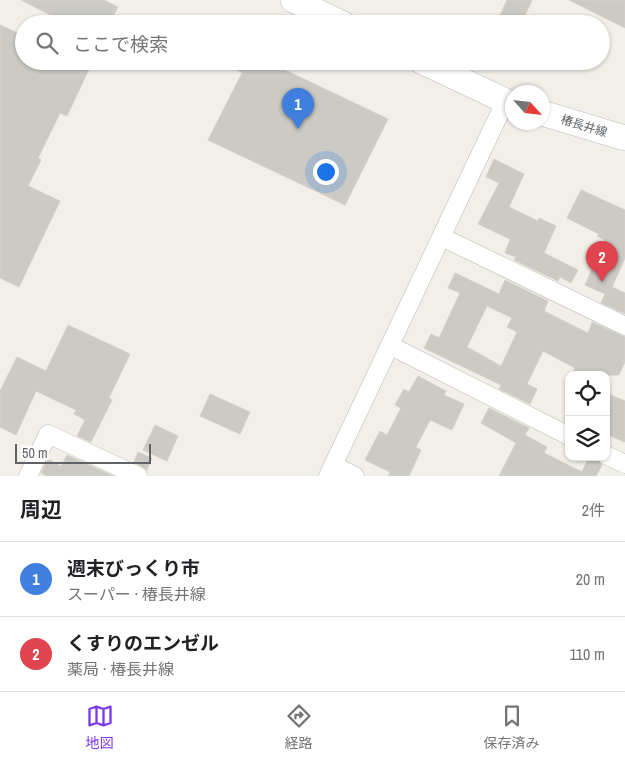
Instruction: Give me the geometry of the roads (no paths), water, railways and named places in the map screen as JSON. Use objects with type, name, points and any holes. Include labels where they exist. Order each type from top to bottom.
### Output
[{"type":"main road","points":[[293,0],[324,15]]},
{"type":"main road","points":[[440,70],[505,101]]},
{"type":"main road","name":"椿長井線","points":[[550,115],[625,138]]},
{"type":"street","points":[[355,476],[331,471],[442,237],[505,111]]},
{"type":"street","points":[[442,237],[625,326]]},
{"type":"street","points":[[390,346],[565,434]]},
{"type":"street","points":[[28,476],[48,434],[138,476]]},
{"type":"street","points":[[610,457],[625,464]]},
{"type":"place","name":"週末びっくり市","points":[[298,129]]},
{"type":"place","name":"くすりのエンゼル","points":[[602,282]]}]
